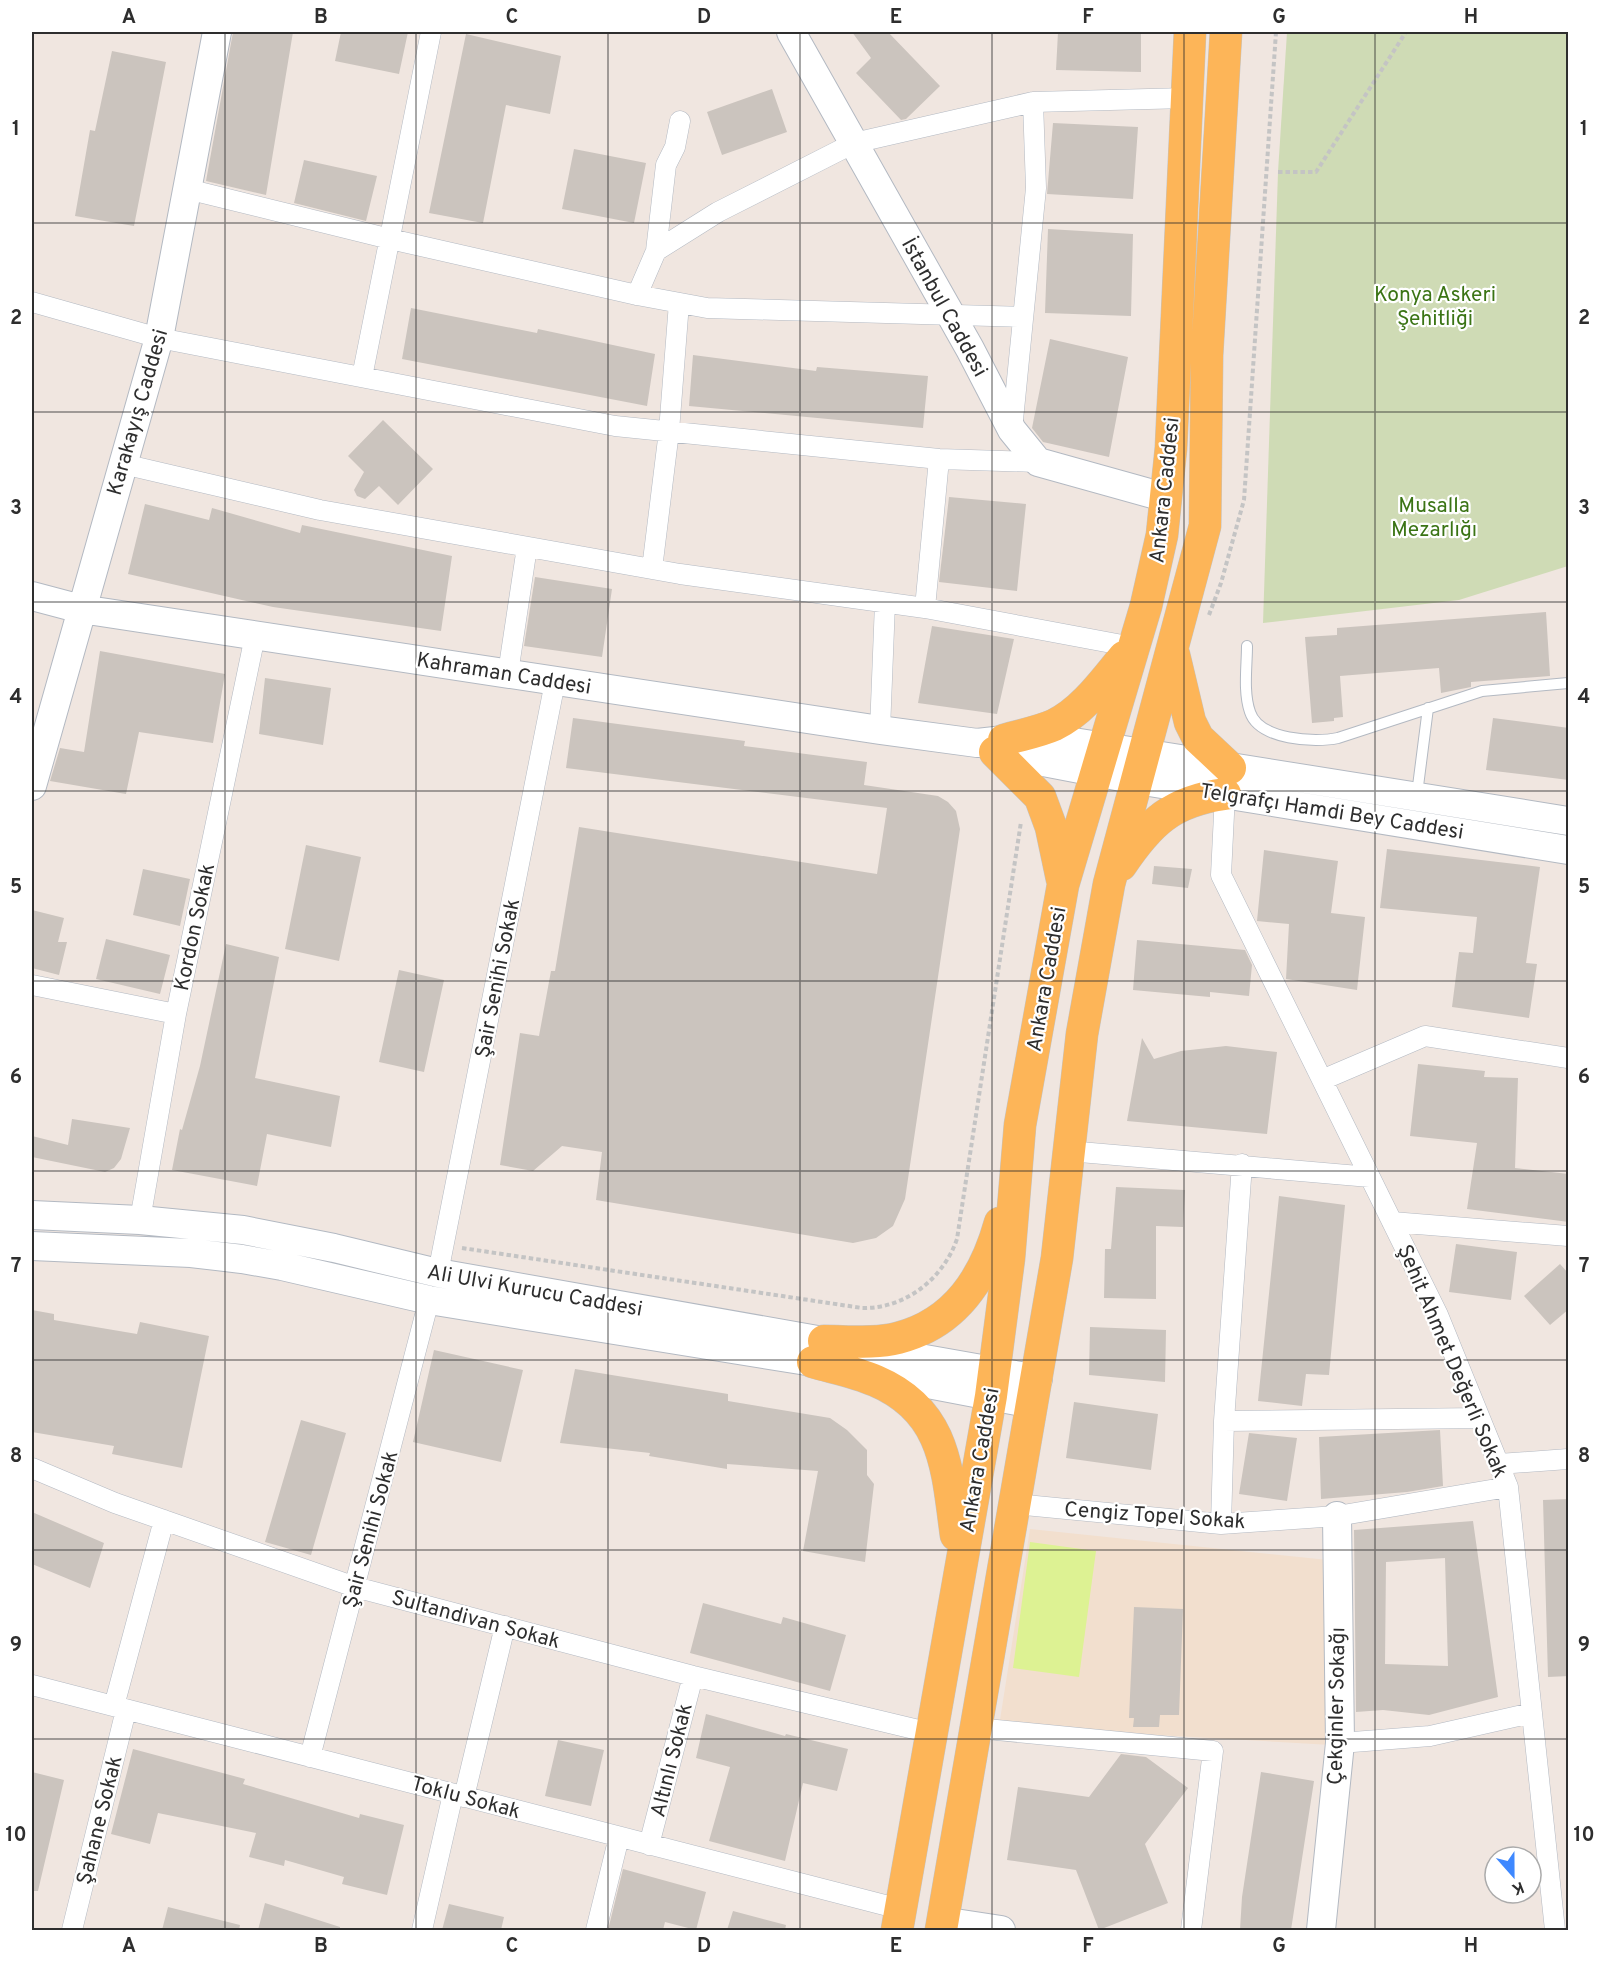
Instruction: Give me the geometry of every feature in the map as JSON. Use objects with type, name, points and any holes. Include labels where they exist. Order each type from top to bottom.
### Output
[{"type":"main road","name":"Ankara Caddesi","points":[[898,1920],[993,1384],[1009,1258],[1020,1125],[1064,885],[1154,575],[1167,498],[1190,32]]},
{"type":"main road","name":"Ankara Caddesi","points":[[941,1926],[1057,1258],[1082,1034],[1109,884],[1206,525],[1207,355],[1226,32]]},
{"type":"main road","points":[[1109,884],[1153,823],[1169,811],[1200,797],[1227,781],[1190,722],[1179,685],[1173,646]]},
{"type":"main road","points":[[1064,885],[1051,827],[1040,797],[992,745],[1042,729],[1066,718],[1093,694],[1133,647]]},
{"type":"main road","points":[[819,1352],[897,1338],[938,1322],[956,1308],[985,1266],[998,1231],[1012,1184],[1020,1125]]},
{"type":"main road","points":[[819,1352],[899,1393],[927,1417],[946,1462],[961,1567]]},
{"type":"street","name":"Karakayış Caddesi","points":[[32,786],[159,338],[217,32]]},
{"type":"street","points":[[362,377],[430,32]]},
{"type":"street","name":"İstanbul Caddesi","points":[[791,32],[950,314],[1012,430],[1038,462]]},
{"type":"street","points":[[656,251],[718,212],[854,143],[1033,102],[1187,98]]},
{"type":"street","points":[[1012,430],[1036,188],[1033,102]]},
{"type":"street","points":[[637,295],[656,251],[666,165],[675,147],[680,121]]},
{"type":"street","points":[[187,189],[390,239],[637,295],[707,308],[1023,317]]},
{"type":"street","points":[[32,302],[159,338],[615,426],[939,459],[1038,462],[1167,498]]},
{"type":"street","points":[[652,569],[669,432],[679,303]]},
{"type":"street","points":[[925,608],[939,459]]},
{"type":"street","points":[[123,464],[320,510],[652,569],[925,608],[1133,647]]},
{"type":"street","points":[[508,673],[527,547]]},
{"type":"street","name":"Kahraman Caddesi","points":[[32,596],[81,609],[880,730],[992,745],[1061,740],[1099,759]]},
{"type":"street","points":[[880,730],[885,603]]},
{"type":"street","name":"Kordon Sokak","points":[[140,1220],[176,1014],[255,636]]},
{"type":"street","name":"Şair Senihi Sokak","points":[[438,1273],[555,682]]},
{"type":"street","name":"Telgrafçı Hamdi Bey Caddesi","points":[[1099,759],[1227,781],[1569,850]]},
{"type":"street","name":"Telgrafçı Hamdi Bey Caddesi","points":[[1227,781],[1416,797],[1569,821]]},
{"type":"street","name":"Şehit Ahmet Değerli Sokak","points":[[1227,781],[1221,875],[1438,1315],[1508,1487],[1555,1930]]},
{"type":"street","points":[[32,985],[176,1014]]},
{"type":"street","points":[[1322,1080],[1425,1036],[1569,1058]]},
{"type":"street","points":[[1068,1151],[1242,1164],[1370,1177]]},
{"type":"street","points":[[1221,1524],[1224,1421],[1242,1164]]},
{"type":"street","name":"Ali Ulvi Kurucu Caddesi","points":[[32,1215],[140,1220],[243,1230],[819,1352],[1035,1391]]},
{"type":"street","points":[[1392,1222],[1569,1236]]},
{"type":"street","name":"Ali Ulvi Kurucu Caddesi","points":[[32,1246],[191,1253],[242,1259],[429,1300],[819,1352]]},
{"type":"street","name":"Şair Senihi Sokak","points":[[310,1757],[429,1300]]},
{"type":"street","points":[[1224,1421],[1480,1418]]},
{"type":"street","points":[[1499,1464],[1569,1459]]},
{"type":"street","name":"Sultandivan Sokak","points":[[32,1468],[164,1520],[355,1587],[693,1676],[931,1733]]},
{"type":"street","name":"Cengiz Topel Sokak","points":[[1015,1504],[1221,1524],[1337,1516],[1508,1487]]},
{"type":"street","name":"Çekginler Sokağı","points":[[1321,1930],[1340,1743],[1337,1516]]},
{"type":"street","name":"Şahane Sokak","points":[[72,1930],[164,1520]]},
{"type":"street","points":[[422,1930],[505,1626]]},
{"type":"street","name":"Altınlı Sokak","points":[[650,1845],[693,1676]]},
{"type":"street","name":"Toklu Sokak","points":[[32,1685],[650,1845],[898,1920]]},
{"type":"street","points":[[1340,1743],[1430,1736],[1532,1713]]},
{"type":"street","points":[[976,1728],[1213,1751],[1191,1930]]},
{"type":"street","points":[[596,1930],[620,1838]]},
{"type":"street","points":[[941,1926],[1001,1930]]},
{"type":"lane","points":[[1247,646],[1247,700],[1250,714],[1258,724],[1272,731],[1320,742],[1496,688],[1569,683]]},
{"type":"lane","points":[[1416,797],[1428,708]]},
{"type":"path","points":[[1206,619],[1221,583],[1244,500],[1276,32]]},
{"type":"path","points":[[1278,172],[1316,172],[1406,32]]},
{"type":"path","points":[[444,1245],[862,1308],[884,1308],[918,1291],[938,1272],[957,1239],[1023,813]]},
{"type":"shaded area","points":[[1030,1529],[1328,1560],[1331,1745],[999,1726]]},
{"type":"green space","points":[[1287,32],[1568,32],[1568,566],[1459,600],[1263,623],[1278,172]]},
{"type":"green space","points":[[1030,1542],[1096,1551],[1079,1677],[1013,1668]]},
{"type":"building","points":[[233,32],[293,32],[266,195],[206,181]]},
{"type":"building","points":[[341,32],[408,32],[399,74],[335,61]]},
{"type":"building","points":[[852,32],[888,32],[940,86],[906,119],[901,120],[856,73],[871,58]]},
{"type":"building","points":[[1058,32],[1141,32],[1141,72],[1056,70]]},
{"type":"building","points":[[466,34],[561,56],[550,114],[506,105],[483,223],[429,213]]},
{"type":"building","points":[[112,51],[166,62],[134,226],[75,216],[90,130],[95,131]]},
{"type":"building","points":[[772,89],[787,132],[722,155],[707,112]]},
{"type":"building","points":[[1053,123],[1138,127],[1133,199],[1047,194]]},
{"type":"building","points":[[574,149],[646,163],[634,223],[562,209]]},
{"type":"building","points":[[304,160],[377,176],[366,221],[294,203]]},
{"type":"building","points":[[1048,229],[1133,234],[1131,316],[1045,313]]},
{"type":"building","points":[[411,308],[537,333],[538,329],[655,354],[647,406],[402,359]]},
{"type":"building","points":[[1050,339],[1128,357],[1109,457],[1043,442],[1032,428]]},
{"type":"building","points":[[693,355],[816,371],[817,367],[928,376],[923,428],[689,406]]},
{"type":"building","points":[[383,420],[433,469],[398,505],[379,486],[365,499],[357,496],[354,490],[364,472],[348,456]]},
{"type":"building","points":[[949,497],[1026,504],[1017,591],[939,582]]},
{"type":"building","points":[[145,504],[209,520],[212,508],[300,533],[302,525],[452,556],[441,631],[273,607],[128,574]]},
{"type":"building","points":[[535,577],[612,589],[602,657],[524,646]]},
{"type":"building","points":[[1546,612],[1550,676],[1471,682],[1471,687],[1441,693],[1439,668],[1340,676],[1343,717],[1334,718],[1334,721],[1312,723],[1305,637],[1337,635],[1337,628]]},
{"type":"building","points":[[932,626],[1014,639],[997,714],[918,703]]},
{"type":"building","points":[[100,651],[225,674],[213,743],[139,732],[126,794],[50,781],[60,748],[84,752]]},
{"type":"building","points":[[265,678],[331,688],[323,745],[259,734]]},
{"type":"building","points":[[573,718],[745,741],[744,746],[867,762],[864,785],[938,796],[956,811],[960,829],[905,1199],[893,1226],[876,1238],[853,1243],[596,1200],[602,1152],[562,1146],[533,1171],[500,1165],[520,1033],[539,1036],[551,971],[555,971],[579,827],[877,874],[887,808],[566,768]]},
{"type":"building","points":[[1493,718],[1569,728],[1569,780],[1486,770]]},
{"type":"building","points":[[306,845],[361,857],[339,961],[285,949]]},
{"type":"building","points":[[1387,849],[1540,867],[1526,963],[1537,964],[1529,1018],[1452,1007],[1459,952],[1473,953],[1477,917],[1380,908]]},
{"type":"building","points":[[1264,850],[1338,861],[1331,913],[1365,917],[1357,990],[1286,979],[1289,924],[1257,921]]},
{"type":"building","points":[[1154,866],[1192,869],[1188,888],[1152,884]]},
{"type":"building","points":[[143,869],[190,879],[180,926],[133,915]]},
{"type":"building","points":[[32,910],[64,918],[58,942],[67,942],[59,975],[32,968]]},
{"type":"building","points":[[106,939],[170,955],[160,994],[96,979]]},
{"type":"building","points":[[1137,940],[1245,950],[1252,965],[1249,996],[1210,992],[1210,997],[1133,990]]},
{"type":"building","points":[[226,944],[279,957],[255,1078],[340,1096],[331,1147],[267,1134],[257,1186],[172,1170],[180,1129],[182,1130],[200,1066]]},
{"type":"building","points":[[399,970],[444,980],[424,1072],[379,1062]]},
{"type":"building","points":[[1142,1038],[1154,1059],[1181,1051],[1226,1046],[1277,1052],[1267,1134],[1127,1121]]},
{"type":"building","points":[[1418,1064],[1485,1071],[1484,1077],[1518,1078],[1515,1168],[1569,1174],[1569,1222],[1467,1209],[1477,1143],[1410,1136]]},
{"type":"building","points":[[72,1119],[130,1128],[121,1159],[114,1168],[105,1172],[32,1157],[32,1136],[68,1145]]},
{"type":"building","points":[[1116,1187],[1185,1190],[1183,1227],[1156,1226],[1156,1299],[1104,1298],[1105,1249],[1111,1249]]},
{"type":"building","points":[[1279,1196],[1345,1205],[1329,1375],[1306,1374],[1302,1406],[1258,1401]]},
{"type":"building","points":[[1456,1244],[1517,1252],[1511,1300],[1449,1292]]},
{"type":"building","points":[[1560,1264],[1569,1274],[1569,1309],[1550,1325],[1524,1296]]},
{"type":"building","points":[[32,1310],[54,1314],[54,1320],[137,1334],[140,1322],[209,1336],[182,1468],[112,1454],[114,1446],[32,1432]]},
{"type":"building","points":[[1090,1327],[1166,1330],[1165,1382],[1089,1375]]},
{"type":"building","points":[[434,1350],[523,1370],[501,1462],[413,1442]]},
{"type":"building","points":[[575,1369],[728,1394],[728,1401],[830,1418],[847,1430],[867,1450],[867,1475],[874,1484],[865,1562],[803,1551],[818,1471],[727,1464],[727,1469],[649,1456],[650,1453],[560,1443]]},
{"type":"building","points":[[1074,1402],[1158,1414],[1151,1470],[1066,1458]]},
{"type":"building","points":[[301,1420],[346,1433],[311,1555],[265,1542]]},
{"type":"building","points":[[1440,1430],[1443,1486],[1407,1492],[1321,1499],[1319,1437]]},
{"type":"building","points":[[1249,1433],[1297,1438],[1287,1501],[1239,1494]]},
{"type":"building","points":[[1569,1499],[1569,1676],[1548,1677],[1543,1500]]},
{"type":"building","points":[[32,1512],[104,1543],[90,1588],[32,1564]]},
{"type":"building","points":[[1473,1521],[1498,1697],[1429,1715],[1383,1710],[1356,1712],[1354,1530]],"holes":[[[1445,1558],[1448,1666],[1385,1664],[1386,1562]]]},
{"type":"building","points":[[703,1603],[781,1624],[783,1617],[846,1635],[830,1691],[690,1653]]},
{"type":"building","points":[[1134,1607],[1183,1609],[1179,1715],[1160,1715],[1159,1727],[1133,1727],[1134,1718],[1129,1718]]},
{"type":"building","points":[[706,1714],[785,1736],[786,1734],[848,1749],[837,1791],[803,1783],[785,1861],[709,1841],[730,1767],[696,1758]]},
{"type":"building","points":[[558,1740],[604,1750],[591,1806],[545,1796]]},
{"type":"building","points":[[133,1749],[245,1779],[243,1784],[359,1818],[360,1814],[404,1825],[387,1895],[342,1884],[344,1877],[285,1860],[284,1866],[249,1857],[256,1833],[158,1813],[150,1844],[111,1834]]},
{"type":"building","points":[[1121,1754],[1146,1757],[1188,1788],[1145,1844],[1168,1903],[1099,1930],[1076,1870],[1007,1860],[1018,1787],[1089,1797]]},
{"type":"building","points":[[32,1772],[64,1780],[38,1891],[32,1891]]},
{"type":"building","points":[[1261,1772],[1314,1781],[1291,1930],[1240,1930],[1242,1897]]},
{"type":"building","points":[[623,1869],[706,1892],[696,1930],[665,1922],[663,1930],[608,1930]]},
{"type":"building","points":[[265,1903],[340,1927],[340,1930],[258,1930]]},
{"type":"building","points":[[449,1904],[504,1917],[501,1930],[442,1930]]},
{"type":"building","points":[[168,1907],[240,1925],[239,1930],[162,1930]]},
{"type":"building","points":[[733,1911],[786,1925],[785,1930],[727,1930]]},
{"type":"park label","name":"Konya Askeri Şehitliği","points":[[1435,306]]},
{"type":"park label","name":"Musalla Mezarlığı","points":[[1434,517]]}]
